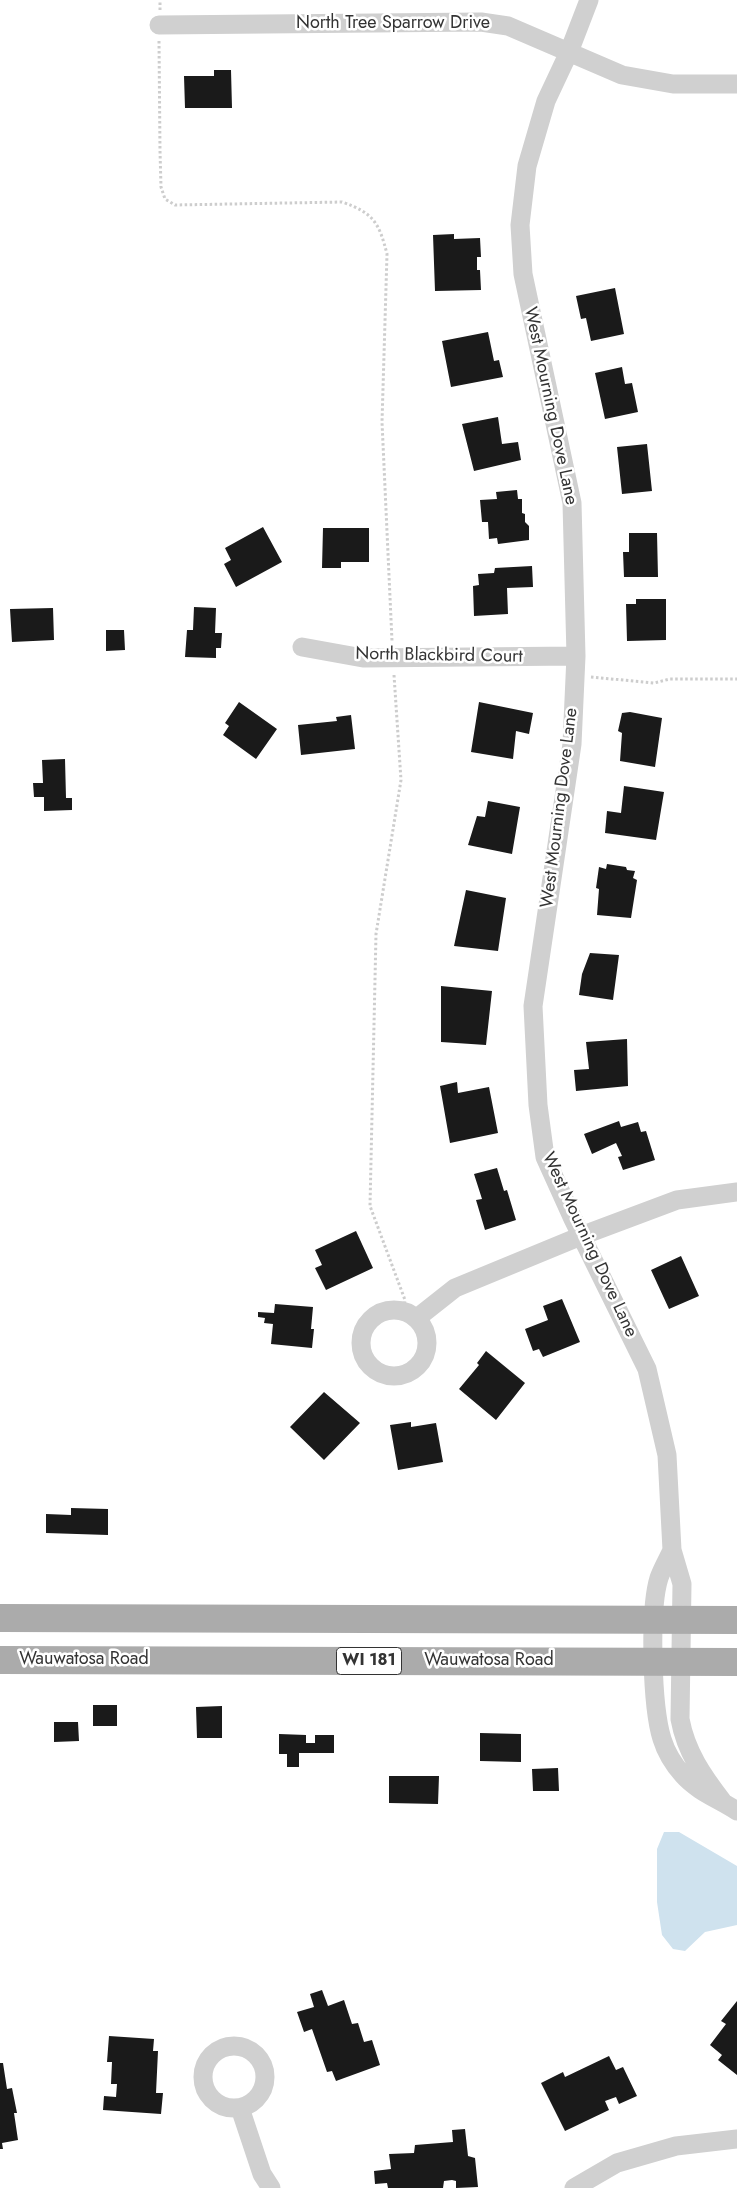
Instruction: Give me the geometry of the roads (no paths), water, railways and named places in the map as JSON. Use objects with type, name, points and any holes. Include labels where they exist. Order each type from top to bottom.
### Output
[{"type":"main road","points":[[0,1618],[737,1620]]},
{"type":"main road","name":"Wauwatosa Road","points":[[0,1660],[737,1662]]},
{"type":"street","name":"West Mourning Dove Lane","points":[[589,0],[569,52],[546,100],[527,166],[520,225],[525,282],[572,503],[576,656],[572,744],[532,1006],[538,1106],[545,1157],[581,1236],[647,1369],[667,1455],[672,1550]]},
{"type":"street","name":"North Tree Sparrow Drive","points":[[159,25],[481,22],[508,26],[622,75],[673,84],[737,84]]},
{"type":"street","name":"North Blackbird Court","points":[[302,647],[363,658],[393,659],[576,656]]},
{"type":"street","points":[[410,1315],[455,1288],[581,1236],[677,1200],[737,1192]]},
{"type":"street","points":[[672,1550],[659,1579],[654,1619],[667,1661],[682,1734],[694,1761],[730,1806]]},
{"type":"street","points":[[672,1550],[682,1584],[681,1619],[667,1661],[659,1723],[670,1757],[682,1775],[708,1796],[730,1806]]},
{"type":"street","points":[[240,2108],[262,2174],[272,2188]]},
{"type":"street","points":[[574,2188],[617,2163],[676,2146],[737,2139]]},
{"type":"water","points":[[664,1832],[679,1832],[737,1866],[737,1925],[705,1932],[685,1951],[673,1949],[662,1935],[657,1902],[657,1849]]}]
